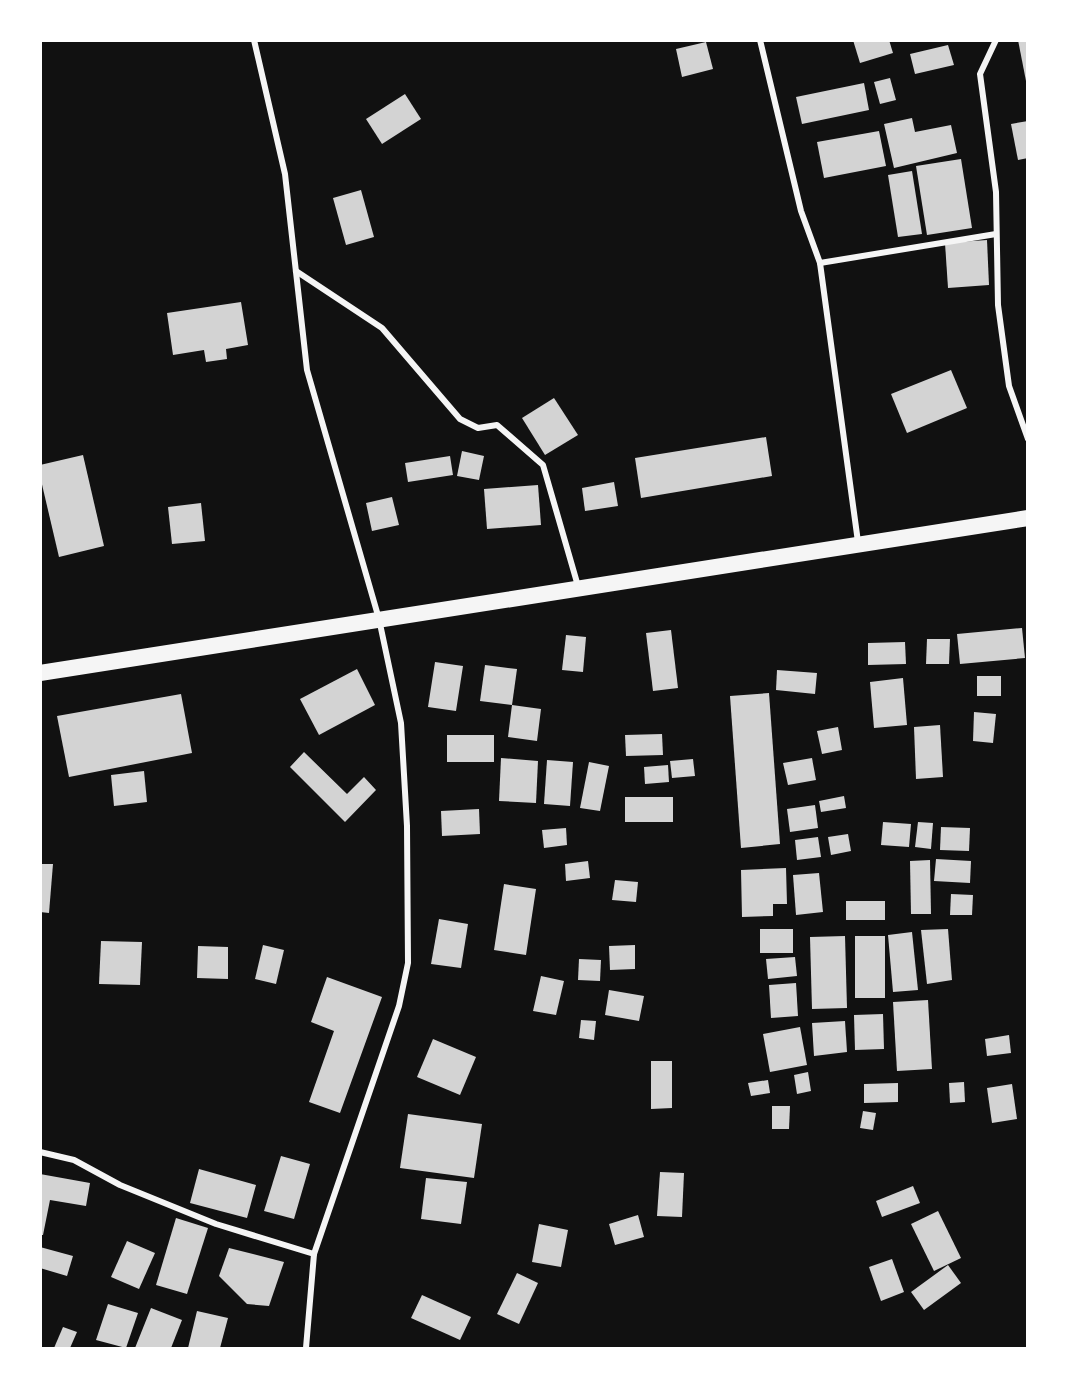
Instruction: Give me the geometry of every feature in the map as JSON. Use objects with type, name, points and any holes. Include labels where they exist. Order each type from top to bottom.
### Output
[{"type":"highway","points":[[40,673],[1028,518]]},
{"type":"street","points":[[254,40],[285,174],[308,370],[379,619],[401,723],[407,825],[408,963],[399,1006],[314,1254],[306,1348]]},
{"type":"street","points":[[760,40],[801,211],[820,263],[858,544]]},
{"type":"street","points":[[996,40],[980,74],[996,192],[998,305],[1009,386],[1028,439]]},
{"type":"street","points":[[820,263],[996,234]]},
{"type":"street","points":[[296,271],[382,328],[460,419],[478,428],[497,424],[543,465],[579,588]]},
{"type":"street","points":[[40,1152],[74,1160],[120,1185],[216,1224],[314,1254]]},
{"type":"building","points":[[853,40],[889,40],[893,53],[860,63]]},
{"type":"building","points":[[1018,40],[1028,40],[1028,80],[1026,81]]},
{"type":"building","points":[[706,42],[713,69],[682,77],[676,49]]},
{"type":"building","points":[[948,45],[954,65],[915,74],[910,54]]},
{"type":"building","points":[[890,78],[896,100],[880,104],[874,82]]},
{"type":"building","points":[[864,83],[869,110],[802,124],[796,97]]},
{"type":"building","points":[[405,94],[421,119],[382,144],[366,119]]},
{"type":"building","points":[[912,118],[915,132],[951,125],[957,153],[894,168],[884,124]]},
{"type":"building","points":[[1028,121],[1028,158],[1018,160],[1011,124]]},
{"type":"building","points":[[879,131],[886,166],[824,178],[817,142]]},
{"type":"building","points":[[961,159],[972,228],[927,235],[916,166]]},
{"type":"building","points":[[912,171],[922,234],[898,237],[888,175]]},
{"type":"building","points":[[361,190],[374,237],[346,245],[333,198]]},
{"type":"building","points":[[987,240],[989,285],[948,288],[945,243]]},
{"type":"building","points":[[241,302],[248,345],[226,349],[227,359],[206,362],[204,350],[173,355],[167,313]]},
{"type":"building","points":[[951,370],[967,408],[907,433],[891,394]]},
{"type":"building","points":[[554,398],[578,435],[545,455],[522,418]]},
{"type":"building","points":[[766,437],[772,476],[641,498],[635,458]]},
{"type":"building","points":[[462,451],[484,456],[479,480],[457,476]]},
{"type":"building","points":[[83,455],[104,546],[59,557],[40,476],[40,465]]},
{"type":"building","points":[[450,456],[453,475],[408,482],[405,463]]},
{"type":"building","points":[[614,482],[618,506],[585,511],[582,488]]},
{"type":"building","points":[[538,485],[541,525],[487,529],[484,489]]},
{"type":"building","points":[[392,497],[399,525],[372,531],[366,503]]},
{"type":"building","points":[[201,503],[205,541],[172,544],[168,507]]},
{"type":"building","points":[[1022,628],[1025,658],[960,664],[957,634]]},
{"type":"building","points":[[671,630],[678,688],[653,691],[646,633]]},
{"type":"building","points":[[566,635],[586,637],[583,672],[562,670]]},
{"type":"building","points":[[927,639],[950,639],[949,664],[926,664]]},
{"type":"building","points":[[905,642],[906,664],[868,665],[868,643]]},
{"type":"building","points":[[435,662],[463,666],[456,711],[428,707]]},
{"type":"building","points":[[485,665],[517,669],[512,705],[480,701]]},
{"type":"building","points":[[357,669],[375,705],[319,735],[300,699]]},
{"type":"building","points":[[777,670],[817,673],[815,694],[776,690]]},
{"type":"building","points":[[977,676],[1001,676],[1001,696],[977,696]]},
{"type":"building","points":[[903,678],[907,725],[874,728],[870,682]]},
{"type":"building","points":[[769,693],[780,844],[741,848],[730,696]]},
{"type":"building","points":[[181,694],[192,753],[69,777],[57,716]]},
{"type":"building","points":[[512,705],[541,709],[537,741],[508,737]]},
{"type":"building","points":[[974,712],[996,714],[993,743],[973,741]]},
{"type":"building","points":[[940,725],[943,777],[916,779],[914,727]]},
{"type":"building","points":[[838,727],[842,750],[822,754],[817,731]]},
{"type":"building","points":[[662,734],[663,755],[626,756],[625,735]]},
{"type":"building","points":[[447,735],[494,735],[494,762],[447,762]]},
{"type":"building","points":[[304,752],[347,794],[364,777],[376,790],[345,822],[290,767]]},
{"type":"building","points":[[501,758],[538,761],[536,803],[499,801]]},
{"type":"building","points":[[812,758],[816,780],[788,785],[783,763]]},
{"type":"building","points":[[693,759],[695,776],[672,778],[670,761]]},
{"type":"building","points":[[547,760],[573,762],[570,806],[544,804]]},
{"type":"building","points":[[589,762],[609,766],[600,811],[580,808]]},
{"type":"building","points":[[668,765],[669,782],[645,784],[644,767]]},
{"type":"building","points":[[144,771],[147,802],[114,806],[111,775]]},
{"type":"building","points":[[844,796],[846,808],[821,812],[819,801]]},
{"type":"building","points":[[625,797],[673,797],[673,822],[625,822]]},
{"type":"building","points":[[815,805],[818,828],[790,832],[787,809]]},
{"type":"building","points":[[479,809],[480,834],[442,836],[441,811]]},
{"type":"building","points":[[883,822],[911,824],[909,847],[881,845]]},
{"type":"building","points":[[918,822],[933,823],[931,849],[915,847]]},
{"type":"building","points":[[941,827],[970,828],[969,851],[940,850]]},
{"type":"building","points":[[566,828],[567,845],[544,848],[542,830]]},
{"type":"building","points":[[848,834],[851,851],[831,855],[828,837]]},
{"type":"building","points":[[818,837],[821,857],[797,860],[795,840]]},
{"type":"building","points":[[936,859],[971,861],[970,883],[934,881]]},
{"type":"building","points":[[930,860],[931,914],[911,914],[910,861]]},
{"type":"building","points":[[588,861],[590,878],[566,881],[565,864]]},
{"type":"building","points":[[40,864],[53,864],[49,913],[40,912]]},
{"type":"building","points":[[786,868],[787,904],[773,904],[773,916],[742,917],[741,870]]},
{"type":"building","points":[[819,873],[823,912],[796,915],[793,875]]},
{"type":"building","points":[[615,880],[638,882],[636,902],[612,900]]},
{"type":"building","points":[[504,884],[536,889],[526,955],[494,950]]},
{"type":"building","points":[[951,894],[973,895],[972,915],[950,915]]},
{"type":"building","points":[[846,901],[885,901],[885,920],[846,920]]},
{"type":"building","points":[[439,919],[468,924],[461,968],[431,964]]},
{"type":"building","points":[[760,929],[793,929],[793,953],[760,953]]},
{"type":"building","points":[[948,929],[952,980],[927,984],[921,930]]},
{"type":"building","points":[[912,932],[918,990],[893,992],[888,935]]},
{"type":"building","points":[[845,936],[847,1008],[812,1009],[810,937]]},
{"type":"building","points":[[855,936],[885,936],[885,998],[855,998]]},
{"type":"building","points":[[101,941],[142,942],[140,985],[99,984]]},
{"type":"building","points":[[263,945],[284,950],[276,984],[255,979]]},
{"type":"building","points":[[635,945],[635,969],[610,970],[609,946]]},
{"type":"building","points":[[198,946],[228,947],[228,979],[197,978]]},
{"type":"building","points":[[795,957],[797,976],[768,979],[766,959]]},
{"type":"building","points":[[579,959],[601,960],[600,981],[578,980]]},
{"type":"building","points":[[541,976],[564,981],[556,1015],[533,1011]]},
{"type":"building","points":[[327,977],[382,997],[340,1113],[309,1102],[334,1031],[311,1022]]},
{"type":"building","points":[[796,983],[798,1016],[771,1018],[769,985]]},
{"type":"building","points":[[609,990],[644,996],[639,1021],[605,1015]]},
{"type":"building","points":[[928,1000],[932,1069],[897,1071],[893,1002]]},
{"type":"building","points":[[883,1014],[884,1049],[855,1050],[854,1015]]},
{"type":"building","points":[[581,1020],[596,1021],[594,1040],[579,1038]]},
{"type":"building","points":[[845,1021],[847,1052],[814,1056],[812,1023]]},
{"type":"building","points":[[800,1027],[807,1065],[770,1072],[763,1034]]},
{"type":"building","points":[[1009,1035],[1011,1053],[987,1056],[985,1039]]},
{"type":"building","points":[[433,1039],[476,1057],[460,1095],[417,1077]]},
{"type":"building","points":[[651,1061],[672,1061],[672,1108],[651,1109]]},
{"type":"building","points":[[808,1072],[811,1091],[797,1094],[794,1075]]},
{"type":"building","points":[[768,1080],[770,1093],[751,1096],[748,1083]]},
{"type":"building","points":[[964,1082],[965,1102],[950,1103],[949,1083]]},
{"type":"building","points":[[898,1083],[898,1102],[864,1103],[864,1084]]},
{"type":"building","points":[[1012,1084],[1017,1119],[992,1123],[987,1088]]},
{"type":"building","points":[[772,1106],[790,1106],[789,1129],[772,1129]]},
{"type":"building","points":[[863,1111],[876,1113],[873,1130],[860,1128]]},
{"type":"building","points":[[408,1114],[482,1124],[474,1178],[400,1168]]},
{"type":"building","points":[[281,1156],[310,1164],[294,1219],[264,1211]]},
{"type":"building","points":[[199,1169],[256,1185],[247,1218],[190,1203]]},
{"type":"building","points":[[660,1172],[684,1173],[682,1217],[657,1216]]},
{"type":"building","points":[[40,1174],[90,1183],[86,1206],[50,1200],[43,1235],[40,1235]]},
{"type":"building","points":[[426,1178],[467,1182],[461,1224],[421,1219]]},
{"type":"building","points":[[913,1186],[920,1203],[882,1217],[876,1201]]},
{"type":"building","points":[[938,1211],[961,1258],[934,1271],[911,1224]]},
{"type":"building","points":[[638,1215],[644,1237],[615,1245],[609,1224]]},
{"type":"building","points":[[176,1218],[208,1228],[187,1294],[156,1285]]},
{"type":"building","points":[[539,1224],[568,1230],[561,1267],[532,1262]]},
{"type":"building","points":[[127,1241],[155,1253],[139,1289],[111,1277]]},
{"type":"building","points":[[40,1247],[73,1256],[67,1276],[40,1268]]},
{"type":"building","points":[[229,1248],[284,1262],[269,1306],[247,1304],[219,1276]]},
{"type":"building","points":[[892,1259],[904,1292],[881,1301],[869,1267]]},
{"type":"building","points":[[948,1265],[961,1283],[924,1310],[911,1292]]},
{"type":"building","points":[[517,1273],[538,1283],[519,1324],[497,1314]]},
{"type":"building","points":[[422,1295],[471,1317],[460,1340],[411,1318]]},
{"type":"building","points":[[108,1304],[138,1313],[126,1348],[96,1340]]},
{"type":"building","points":[[151,1308],[182,1320],[171,1348],[135,1348]]},
{"type":"building","points":[[197,1311],[228,1318],[220,1348],[188,1348]]},
{"type":"building","points":[[63,1327],[77,1332],[70,1348],[54,1348]]}]
